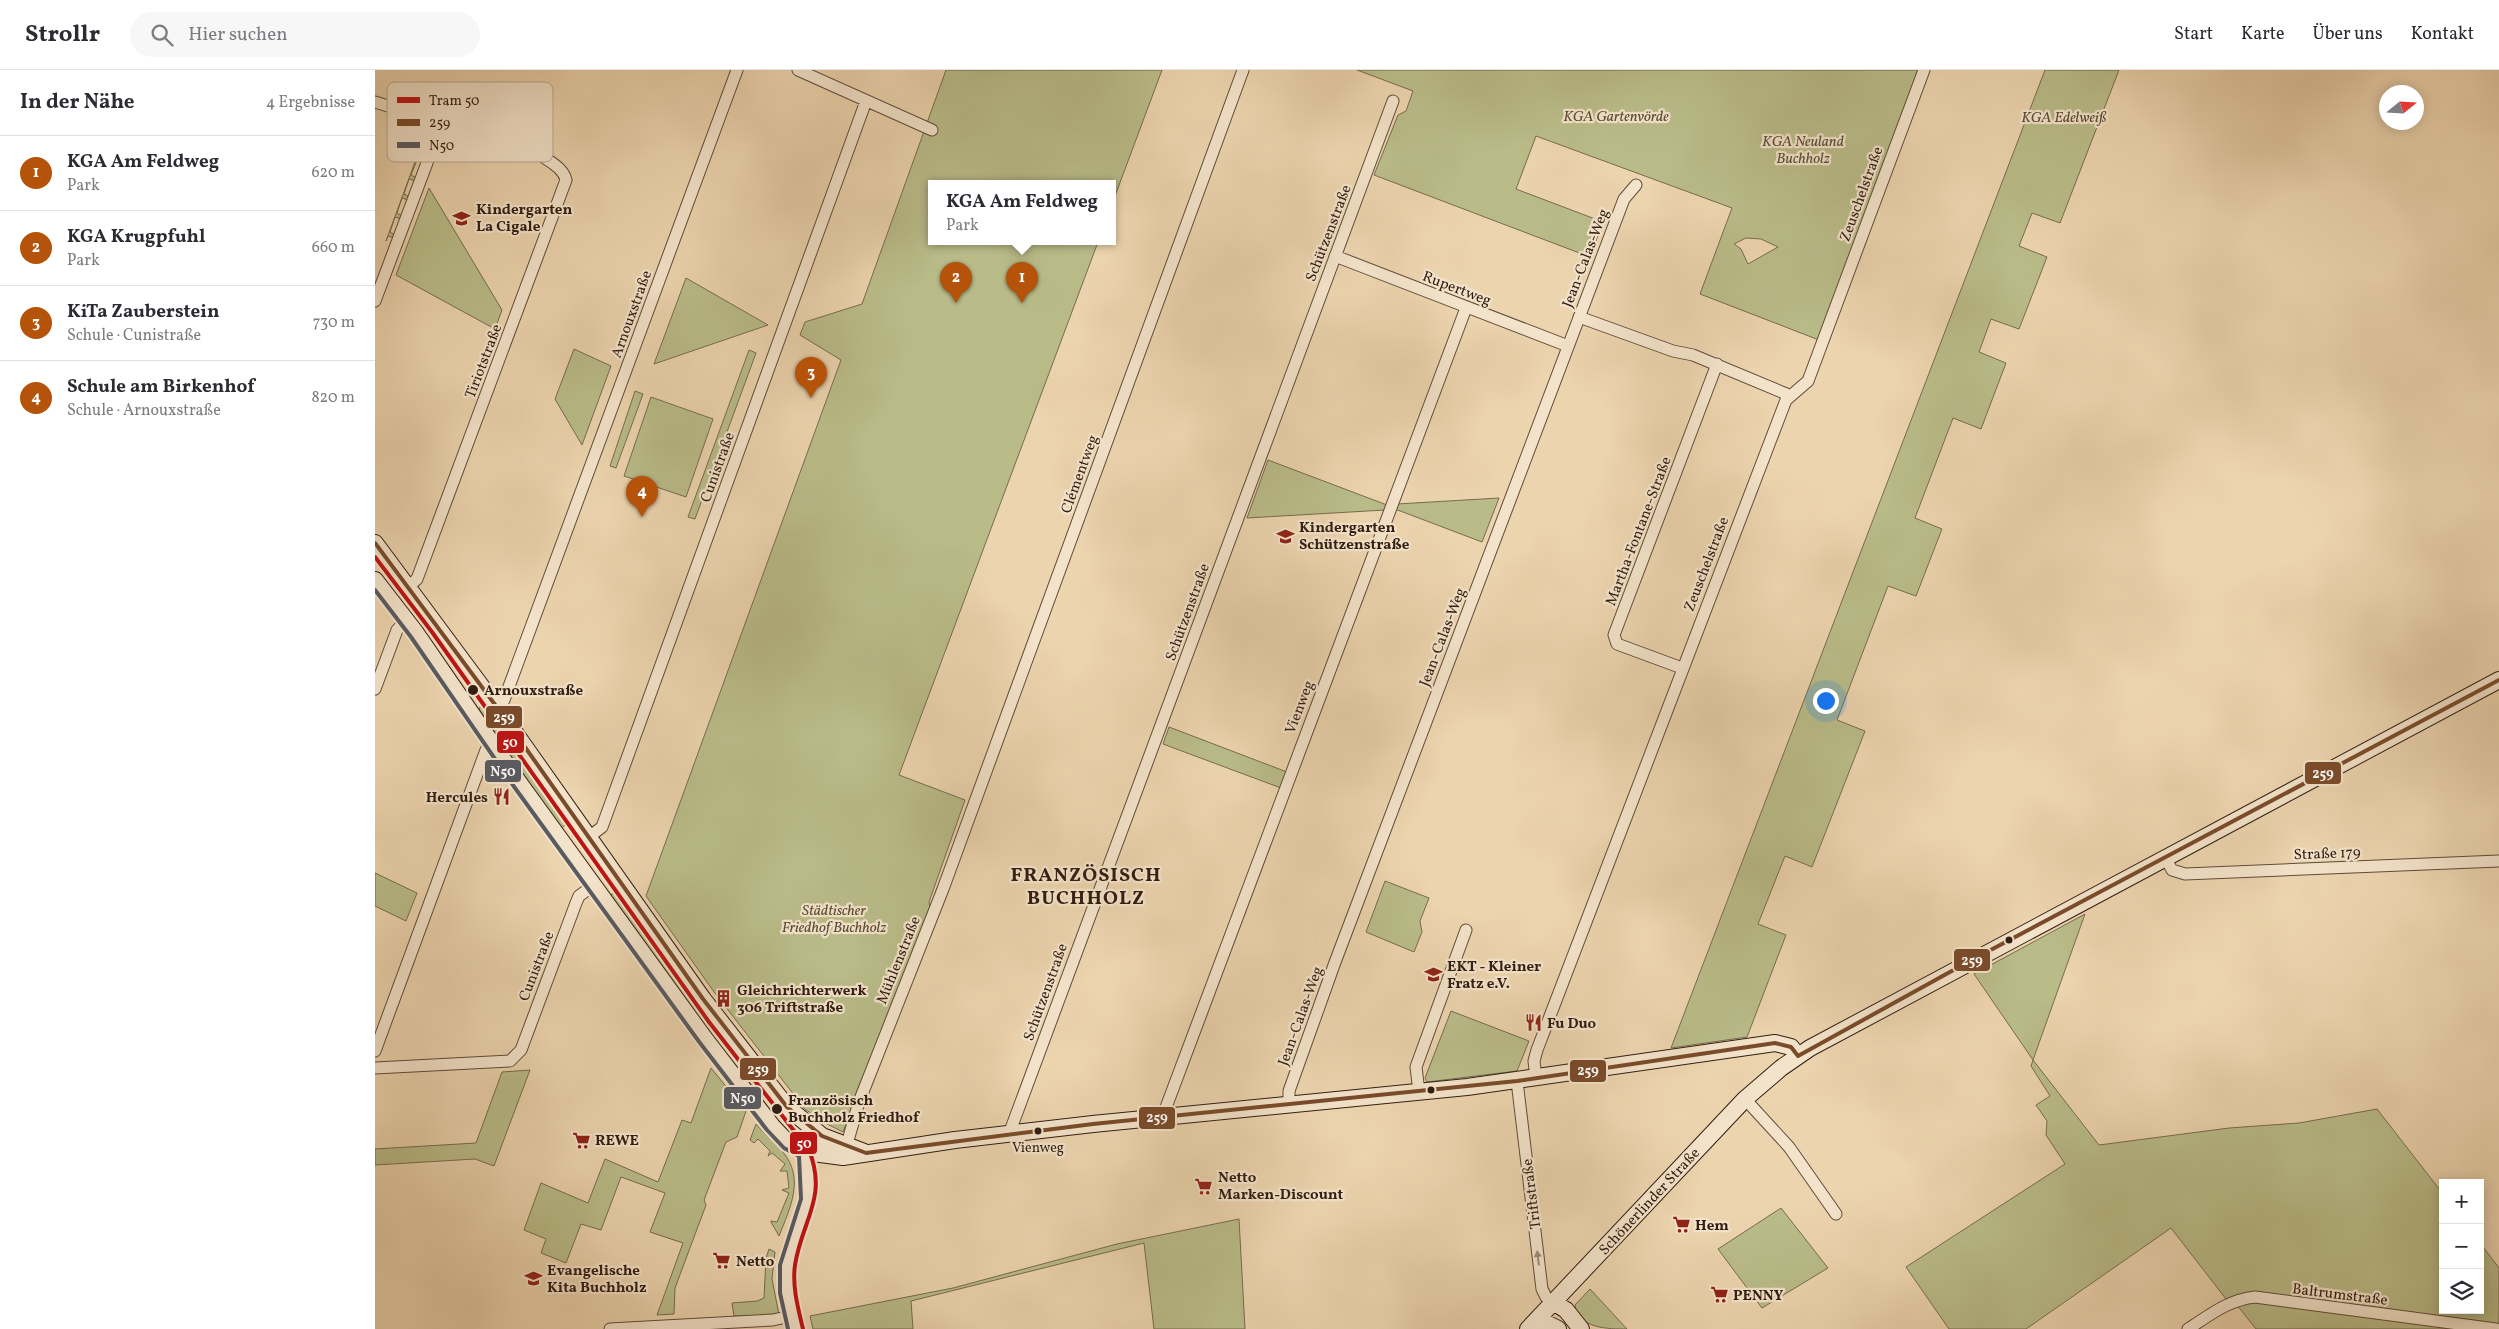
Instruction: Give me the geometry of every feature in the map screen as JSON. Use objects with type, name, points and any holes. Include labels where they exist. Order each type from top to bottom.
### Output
[{"type":"main road","points":[[375,543],[409,586],[496,706],[703,999],[787,1107],[845,1151]]},
{"type":"main road","points":[[375,580],[406,620],[569,851],[759,1109],[789,1142],[805,1152],[845,1151],[866,1153],[1009,1134],[1517,1081],[1775,1043],[1791,1047],[1798,1056]]},
{"type":"main road","name":"Schönerlinder Straße","points":[[1533,1324],[1745,1099],[1798,1056],[2499,680]]},
{"type":"main road","points":[[569,851],[589,837]]},
{"type":"main road","points":[[594,885],[613,871]]},
{"type":"main road","points":[[1553,1302],[1566,1310],[1581,1329]]},
{"type":"main road","points":[[1533,1324],[1558,1329]]},
{"type":"street","name":"Arnouxstraße","points":[[496,706],[504,700],[737,70]]},
{"type":"street","points":[[797,70],[932,130]]},
{"type":"street","name":"Clémentweg","points":[[943,889],[1243,70]]},
{"type":"street","name":"Zeuschelstraße","points":[[1536,1078],[1534,1061],[1537,1050],[1737,524],[1789,395],[1808,381],[1924,70]]},
{"type":"street","name":"Cunistraße","points":[[589,837],[602,827],[866,101]]},
{"type":"street","name":"Schützenstraße","points":[[1009,1134],[1393,101]]},
{"type":"street","points":[[375,102],[387,106]]},
{"type":"street","points":[[375,301],[427,162]]},
{"type":"street","name":"Tiriotstraße","points":[[409,586],[417,579],[566,180],[559,168],[551,162]]},
{"type":"street","name":"Jean-Calas-Weg","points":[[1289,1104],[1289,1091],[1334,965],[1624,199],[1636,185]]},
{"type":"street","name":"Rupertweg","points":[[1335,256],[1568,346]]},
{"type":"street","name":"Vienweg","points":[[1162,1118],[1466,308]]},
{"type":"street","points":[[1579,317],[1673,351],[1693,355],[1789,395]]},
{"type":"street","name":"Martha-Fontane-Straße","points":[[1682,668],[1617,644],[1614,635],[1717,364]]},
{"type":"street","points":[[375,689],[397,630],[406,620]]},
{"type":"street","points":[[375,1051],[486,750],[494,743]]},
{"type":"street","name":"Straße 179","points":[[2165,858],[2172,870],[2185,874],[2499,861]]},
{"type":"street","name":"Cunistraße","points":[[375,1068],[510,1061],[521,1050],[576,903],[585,890],[594,885]]},
{"type":"street","name":"Mühlenstraße","points":[[845,1151],[859,1102],[943,889]]},
{"type":"street","points":[[1419,1092],[1416,1067],[1466,930]]},
{"type":"street","name":"Triftstraße","points":[[1517,1081],[1542,1289],[1546,1297],[1553,1302]]},
{"type":"street","points":[[1745,1099],[1789,1147],[1836,1214]]},
{"type":"street","points":[[610,1329],[773,1320],[792,1323],[786,1292],[786,1266],[807,1200],[808,1179],[805,1152],[807,1147],[814,1143],[831,1140]]},
{"type":"street","name":"Baltrumstraße","points":[[2189,1329],[2226,1304],[2240,1298],[2255,1297],[2496,1329]]},
{"type":"green space","name":"Städtischer Friedhof Buchholz","points":[[946,70],[1162,70],[1116,193],[1116,180],[928,180],[928,245],[1097,245],[899,775],[965,800],[929,902],[930,907],[918,944],[843,1132],[823,1122],[805,1109],[714,992],[646,896],[841,360],[800,335],[805,322],[862,304]]},
{"type":"green space","points":[[1357,70],[1920,70],[1819,340],[1700,294],[1732,208],[1536,136],[1516,189],[1603,222],[1590,257],[1374,175],[1398,115],[1406,111],[1413,91]],"holes":[[[1746,238],[1761,239],[1778,247],[1748,264],[1741,249],[1734,244]]]},
{"type":"green space","name":"KGA Edelweiß","points":[[2045,70],[2119,70],[2060,223],[2032,213],[2019,246],[2047,257],[2019,329],[1991,319],[1979,352],[2006,363],[1981,429],[1953,418],[1915,518],[1942,529],[1916,596],[1888,586],[1837,720],[1865,731],[1812,867],[1785,856],[1758,924],[1786,935],[1747,1037],[1671,1048]]},
{"type":"green space","points":[[415,162],[416,162],[411,175],[417,178],[416,181],[409,179],[404,194],[410,197],[408,200],[402,198],[397,213],[402,216],[401,219],[395,217],[390,232],[395,235],[394,238],[388,236],[386,241]]},
{"type":"green space","points":[[429,188],[502,310],[495,329],[396,275]]},
{"type":"green space","points":[[686,278],[768,325],[654,364]]},
{"type":"green space","points":[[574,349],[611,366],[582,445],[555,399]]},
{"type":"green space","points":[[749,350],[756,353],[695,519],[688,517]]},
{"type":"green space","points":[[635,391],[643,394],[616,468],[610,466]]},
{"type":"green space","points":[[651,397],[713,419],[686,497],[624,476]]},
{"type":"green space","points":[[1268,460],[1387,505],[1385,510],[1247,518]]},
{"type":"green space","points":[[1499,498],[1482,542],[1395,509],[1397,504]]},
{"type":"green space","points":[[485,696],[510,738],[506,739],[503,736],[497,741],[477,714]]},
{"type":"green space","points":[[1169,727],[1287,772],[1281,788],[1163,744]]},
{"type":"green space","points":[[519,744],[572,820],[559,830],[507,755],[509,753],[505,747],[508,746],[511,749]]},
{"type":"green space","points":[[375,873],[417,893],[406,921],[375,906]]},
{"type":"green space","points":[[1385,881],[1429,898],[1420,921],[1422,932],[1414,952],[1366,932]]},
{"type":"green space","points":[[620,888],[718,1024],[705,1034],[607,898]]},
{"type":"green space","points":[[2085,914],[2033,1060],[1974,974]]},
{"type":"green space","points":[[1451,1011],[1529,1041],[1517,1071],[1427,1082],[1425,1078]]},
{"type":"green space","points":[[2033,1060],[2099,1145],[2229,1128],[2299,1123],[2377,1109],[2439,1189],[2439,1314],[2484,1314],[2484,1248],[2499,1268],[2499,1328],[2240,1295],[2226,1299],[2171,1228],[2026,1329],[1949,1329],[1906,1267],[2065,1164],[2046,1135],[2047,1121],[2036,1105],[2050,1096],[2031,1066]]},
{"type":"green space","points":[[711,1068],[746,1111],[737,1137],[726,1142],[704,1200],[706,1205],[675,1288],[674,1314],[657,1315],[683,1243],[650,1232],[665,1193],[621,1177],[601,1230],[581,1224],[566,1263],[541,1253],[546,1239],[524,1230],[541,1183],[588,1203],[605,1159],[658,1182],[682,1120],[691,1123]]},
{"type":"green space","points":[[530,1070],[494,1166],[475,1159],[375,1165],[375,1149],[476,1143],[502,1072]]},
{"type":"green space","points":[[756,1124],[783,1152],[790,1162],[793,1173],[794,1183],[791,1204],[779,1236],[771,1221],[777,1222],[789,1193],[782,1190],[789,1188],[787,1171],[780,1171],[785,1164],[772,1153],[768,1156],[770,1151],[758,1139],[754,1143],[750,1140]]},
{"type":"green space","points":[[1781,1208],[1828,1268],[1762,1308],[1718,1249]]},
{"type":"green space","points":[[1239,1219],[1245,1329],[1154,1329],[1144,1243],[911,1301],[913,1329],[813,1329],[810,1316],[953,1288],[1117,1244]]},
{"type":"green space","points":[[769,1249],[775,1252],[772,1279],[779,1315],[734,1316],[732,1303],[757,1301],[764,1298],[766,1258]]},
{"type":"green space","points":[[1590,1289],[1627,1329],[1603,1328],[1582,1319],[1577,1313],[1575,1305]]},
{"type":"green space","points":[[2246,1300],[2465,1329],[2256,1329],[2236,1304]]},
{"type":"tram line","name":"50","points":[[375,557],[432,632],[709,1022],[809,1150],[816,1182],[815,1196],[798,1249],[794,1273],[796,1297],[803,1329]]},
{"type":"transit line","name":"259","points":[[375,543],[496,706],[703,999],[787,1107],[822,1136],[866,1153],[1093,1124],[1517,1081],[1775,1043],[1791,1047],[1798,1056]]},
{"type":"transit line","name":"N50","points":[[375,590],[411,637],[515,788],[700,1043],[767,1130],[784,1148],[799,1156],[801,1199],[780,1265],[780,1293],[788,1329]]},
{"type":"transit line","name":"259","points":[[1798,1056],[1968,962],[2499,680]]},
{"type":"place","name":"Kindergarten La Cigale","points":[[462,218]]},
{"type":"place","name":"KGA Krugpfuhl","points":[[956,303]]},
{"type":"place","name":"KGA Am Feldweg","points":[[1022,303]]},
{"type":"place","name":"KiTa Zauberstein","points":[[811,398]]},
{"type":"place","name":"Schule am Birkenhof","points":[[642,517]]},
{"type":"place","name":"Kindergarten Schützenstraße","points":[[1285,536]]},
{"type":"place","name":"Arnouxstraße","points":[[473,690]]},
{"type":"place","name":"Hercules","points":[[502,797]]},
{"type":"place","name":"EKT - Kleiner Fratz e.V.","points":[[1433,975]]},
{"type":"place","name":"Gleichrichterwerk 306 Triftstraße","points":[[723,999]]},
{"type":"place","name":"Fu Duo","points":[[1533,1023]]},
{"type":"place","name":"Französisch Buchholz Friedhof","points":[[777,1109]]},
{"type":"place","name":"Vienweg","points":[[1038,1131]]},
{"type":"place","name":"REWE","points":[[581,1140]]},
{"type":"place","name":"Netto Marken-Discount","points":[[1204,1186]]},
{"type":"place","name":"Hem","points":[[1681,1225]]},
{"type":"place","name":"Netto","points":[[722,1261]]},
{"type":"place","name":"Evangelische Kita Buchholz","points":[[533,1279]]},
{"type":"place","name":"PENNY","points":[[1719,1295]]},
{"type":"district","name":"FRANZÖSISCH BUCHHOLZ","points":[[1086,886]]},
{"type":"park label","name":"KGA Gartenvörde","points":[[1616,116]]},
{"type":"park label","name":"KGA Neuland Buchholz","points":[[1803,150]]}]
